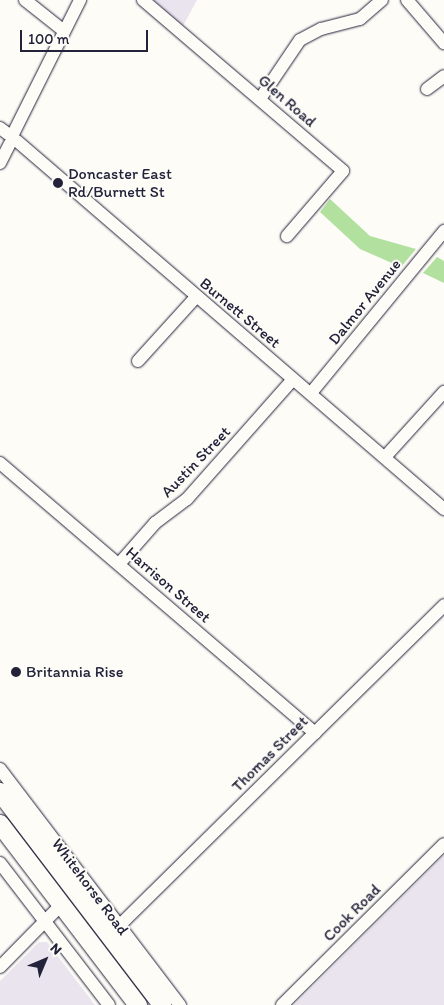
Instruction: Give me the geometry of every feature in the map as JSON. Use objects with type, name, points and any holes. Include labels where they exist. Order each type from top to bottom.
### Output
[{"type":"highway","name":"Whitehorse Road","points":[[0,792],[162,1005]]},
{"type":"highway","name":"Whitehorse Road","points":[[0,824],[138,1005]]},
{"type":"street","points":[[25,0],[64,31]]},
{"type":"street","points":[[0,163],[10,136],[80,0]]},
{"type":"street","name":"Glen Road","points":[[143,0],[343,171],[287,236]]},
{"type":"street","points":[[260,99],[300,40],[322,29],[360,19],[382,0]]},
{"type":"street","points":[[407,0],[444,43]]},
{"type":"street","points":[[428,89],[444,76]]},
{"type":"street","name":"Burnett Street","points":[[10,136],[444,509]]},
{"type":"street","name":"Dalmor Avenue","points":[[311,393],[444,231]]},
{"type":"street","points":[[138,361],[196,297]]},
{"type":"street","name":"Austin Street","points":[[119,564],[155,523],[187,499],[293,379]]},
{"type":"street","points":[[385,458],[444,392]]},
{"type":"street","name":"Harrison Street","points":[[0,463],[315,732]]},
{"type":"street","name":"Thomas Street","points":[[120,926],[444,605]]},
{"type":"street","name":"Whitehorse Road","points":[[0,769],[180,1005]]},
{"type":"street","name":"Cook Road","points":[[282,1005],[444,844]]},
{"type":"street","points":[[0,864],[109,1005]]},
{"type":"street","points":[[0,967],[62,904]]},
{"type":"shaded area","points":[[153,0],[197,0],[183,26]]},
{"type":"shaded area","points":[[444,855],[444,1005],[294,1005]]},
{"type":"shaded area","points":[[39,942],[47,942],[95,1005],[0,1005],[0,981]]},
{"type":"green space","points":[[330,199],[370,236],[416,249],[401,267],[360,249],[320,212]]},
{"type":"green space","points":[[437,257],[444,261],[444,283],[423,273]]},
{"type":"place","name":"Doncaster East Rd/Burnett St","points":[[58,183]]},
{"type":"place","name":"Britannia Rise","points":[[16,672]]}]
